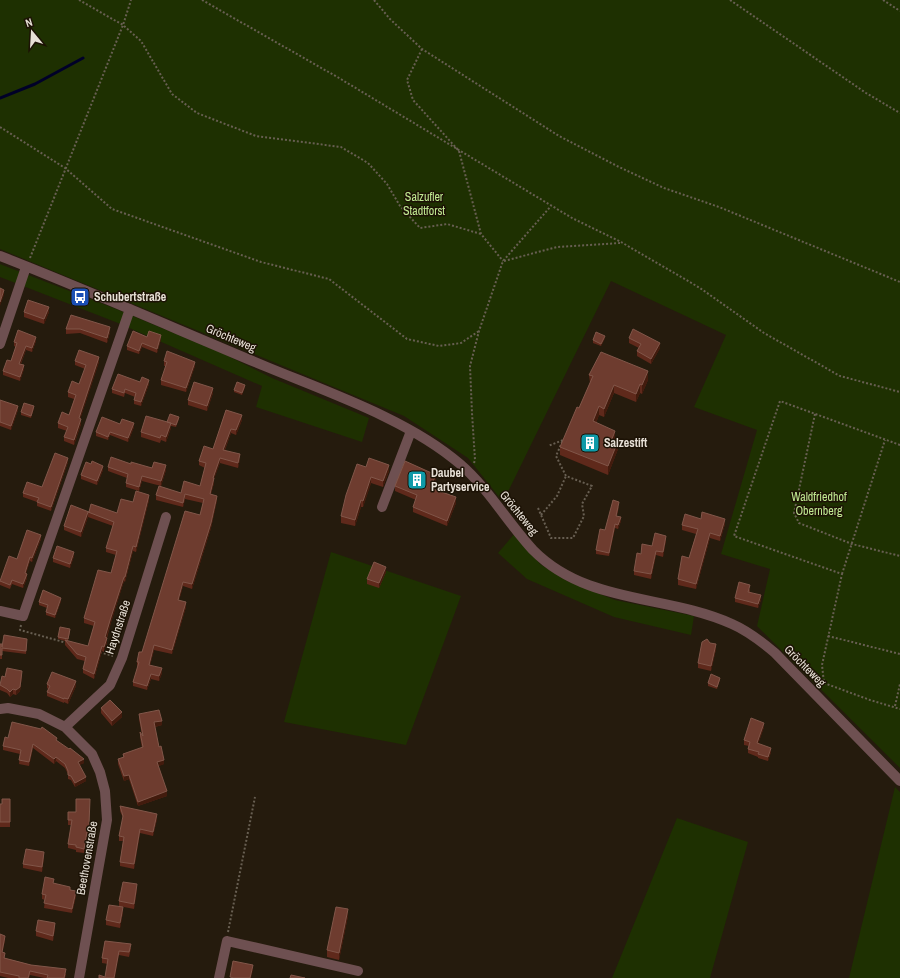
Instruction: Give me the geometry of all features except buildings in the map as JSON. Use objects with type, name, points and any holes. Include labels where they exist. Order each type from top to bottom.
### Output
[{"type":"street","name":"Gröchteweg","points":[[0,256],[130,309],[400,424],[441,449],[470,474],[533,550],[559,572],[588,586],[604,591],[694,611],[717,618],[732,624],[753,636],[775,653],[900,781]]},
{"type":"street","points":[[0,344],[26,266]]},
{"type":"street","points":[[0,612],[23,616],[130,309]]},
{"type":"street","points":[[382,506],[412,431]]},
{"type":"street","name":"Haydnstraße","points":[[65,727],[110,685],[122,658],[166,517]]},
{"type":"street","name":"Beethovenstraße","points":[[0,708],[8,708],[39,714],[65,727],[92,754],[106,791],[107,820],[79,978]]},
{"type":"street","points":[[219,978],[227,941],[358,971]]},
{"type":"path","points":[[79,0],[123,25],[141,41],[172,94],[197,112],[256,136],[341,147],[368,163],[387,184],[400,206],[420,228],[447,224],[481,234]]},
{"type":"path","points":[[26,266],[123,25],[131,0]]},
{"type":"path","points":[[202,0],[339,78],[551,206],[621,242],[700,288],[764,333],[840,376],[900,392]]},
{"type":"path","points":[[374,0],[390,19],[422,49],[560,136],[619,167],[664,188],[719,207],[900,282]]},
{"type":"path","points":[[730,0],[866,93],[900,113]]},
{"type":"path","points":[[883,0],[900,11]]},
{"type":"path","points":[[422,49],[407,80],[413,100],[459,151],[481,234],[503,261]]},
{"type":"path","points":[[0,127],[66,168],[112,209],[261,262],[329,279],[407,339],[439,346],[461,343],[478,331]]},
{"type":"path","points":[[470,474],[475,460],[470,366],[478,331],[503,261],[551,206]]},
{"type":"path","points":[[503,261],[557,248],[621,242]]},
{"type":"path","points":[[842,574],[734,536],[780,401],[900,445]]},
{"type":"path","points":[[815,414],[794,513],[799,522],[852,544],[900,556]]},
{"type":"path","points":[[538,508],[551,538],[574,538],[584,516],[582,504],[592,486],[566,476],[556,456],[562,440],[548,446]]},
{"type":"path","points":[[886,440],[842,574],[822,665],[824,683],[900,709]]},
{"type":"path","points":[[541,515],[556,496],[566,476]]},
{"type":"path","points":[[23,616],[20,630],[71,644]]},
{"type":"path","points":[[828,636],[900,654]]},
{"type":"path","points":[[93,650],[122,658]]},
{"type":"path","points":[[894,707],[900,684]]},
{"type":"path","points":[[227,941],[255,797]]},
{"type":"green space","name":"Salzufler Stadtforst","points":[[0,0],[900,0],[900,768],[757,626],[770,569],[721,554],[757,430],[694,407],[726,335],[611,281],[503,502],[468,458],[404,416],[0,249]]},
{"type":"green space","points":[[0,264],[116,309],[224,354],[272,378],[369,418],[362,442],[256,407],[262,386],[118,323],[0,277]]},
{"type":"green space","points":[[515,533],[540,564],[567,581],[615,600],[694,616],[691,635],[614,617],[527,579],[498,553]]},
{"type":"green space","points":[[331,552],[461,596],[406,745],[284,722]]},
{"type":"green space","points":[[895,787],[900,792],[900,978],[849,978]]},
{"type":"green space","points":[[677,818],[748,842],[710,978],[612,978]]},
{"type":"waterway","points":[[0,98],[35,84],[83,58]]},
{"type":"place","name":"Schubertstraße","points":[[80,297]]},
{"type":"place","name":"Salzestift","points":[[590,443]]},
{"type":"place","name":"Daubel Partyservice","points":[[417,480]]},
{"type":"park label","name":"Waldfriedhof Obernberg","points":[[819,504]]}]
